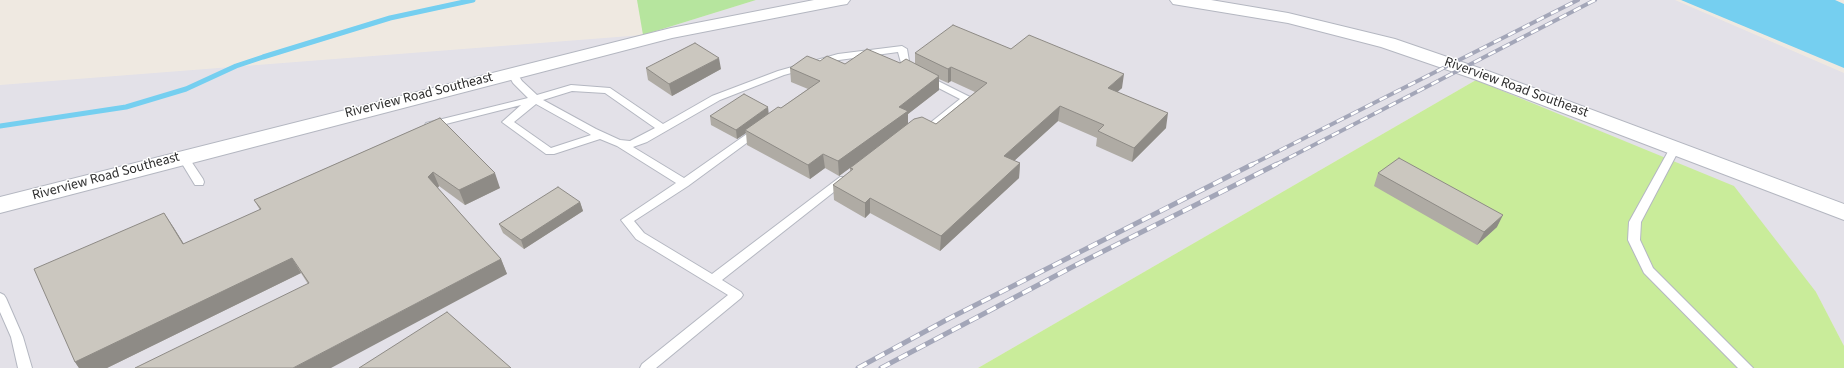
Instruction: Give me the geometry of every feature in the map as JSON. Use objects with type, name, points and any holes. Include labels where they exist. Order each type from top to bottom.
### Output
[{"type":"street","name":"Riverview Road Southeast","points":[[0,205],[512,72],[671,33],[841,0]]},
{"type":"street","name":"Riverview Road Southeast","points":[[1179,0],[1288,18],[1388,43],[1488,77],[1844,212]]},
{"type":"lane","points":[[618,143],[631,144],[643,140],[716,98],[781,73],[838,57],[902,49],[906,68],[967,98],[933,126],[910,129]]},
{"type":"lane","points":[[512,72],[518,83],[535,99],[618,143],[684,183]]},
{"type":"lane","points":[[420,128],[535,99],[571,88],[607,90],[663,129]]},
{"type":"lane","points":[[535,99],[507,122],[550,152],[601,135]]},
{"type":"lane","points":[[647,368],[737,295],[640,236],[627,220],[684,183],[768,124]]},
{"type":"lane","points":[[1675,148],[1635,222],[1634,240],[1648,270],[1746,368]]},
{"type":"lane","points":[[183,157],[199,182]]},
{"type":"lane","points":[[713,280],[855,171]]},
{"type":"lane","points":[[0,298],[16,337],[25,368]]},
{"type":"shaded area","points":[[756,0],[1675,0],[1844,73],[1844,346],[1816,292],[1476,80],[978,368],[0,368],[0,85],[643,35]]},
{"type":"green space","points":[[637,0],[756,0],[643,35]]},
{"type":"green space","points":[[1476,80],[1734,186],[1816,292],[1844,346],[1844,368],[978,368]]},
{"type":"water","points":[[1681,0],[1835,0],[1844,4],[1844,68]]},
{"type":"building","points":[[953,25],[1011,49],[1029,35],[1124,74],[1108,88],[1168,113],[1134,148],[1098,131],[1104,125],[1060,106],[1004,156],[1020,163],[941,236],[870,198],[865,203],[833,185],[853,169],[850,168],[914,119],[922,117],[936,124],[987,83],[951,67],[948,69],[915,53]]},
{"type":"building","points":[[695,43],[719,58],[669,84],[646,68]]},
{"type":"building","points":[[867,49],[900,63],[906,59],[939,76],[899,107],[908,111],[838,161],[823,154],[808,165],[745,130],[778,107],[781,108],[820,81],[790,68],[807,56],[820,61],[827,56],[845,64]]},
{"type":"building","points":[[744,94],[768,107],[736,130],[710,116]]},
{"type":"building","points":[[440,118],[495,173],[459,190],[433,172],[428,177],[501,259],[293,368],[135,368],[309,283],[292,258],[75,362],[34,269],[164,213],[183,244],[261,209],[254,200]]},
{"type":"building","points":[[1399,158],[1503,215],[1484,232],[1378,173]]},
{"type":"building","points":[[558,187],[580,202],[521,240],[499,224]]},
{"type":"building","points":[[447,312],[511,368],[359,368]]},
{"type":"waterway","points":[[0,126],[126,107],[186,89],[236,66],[263,57],[390,18],[473,0]]},
{"type":"railway","points":[[1251,165],[1578,0]]},
{"type":"railway","points":[[1275,165],[1595,0]]},
{"type":"railway","points":[[858,368],[948,319],[1253,164]]},
{"type":"railway","points":[[881,368],[1076,265],[1277,164]]}]
